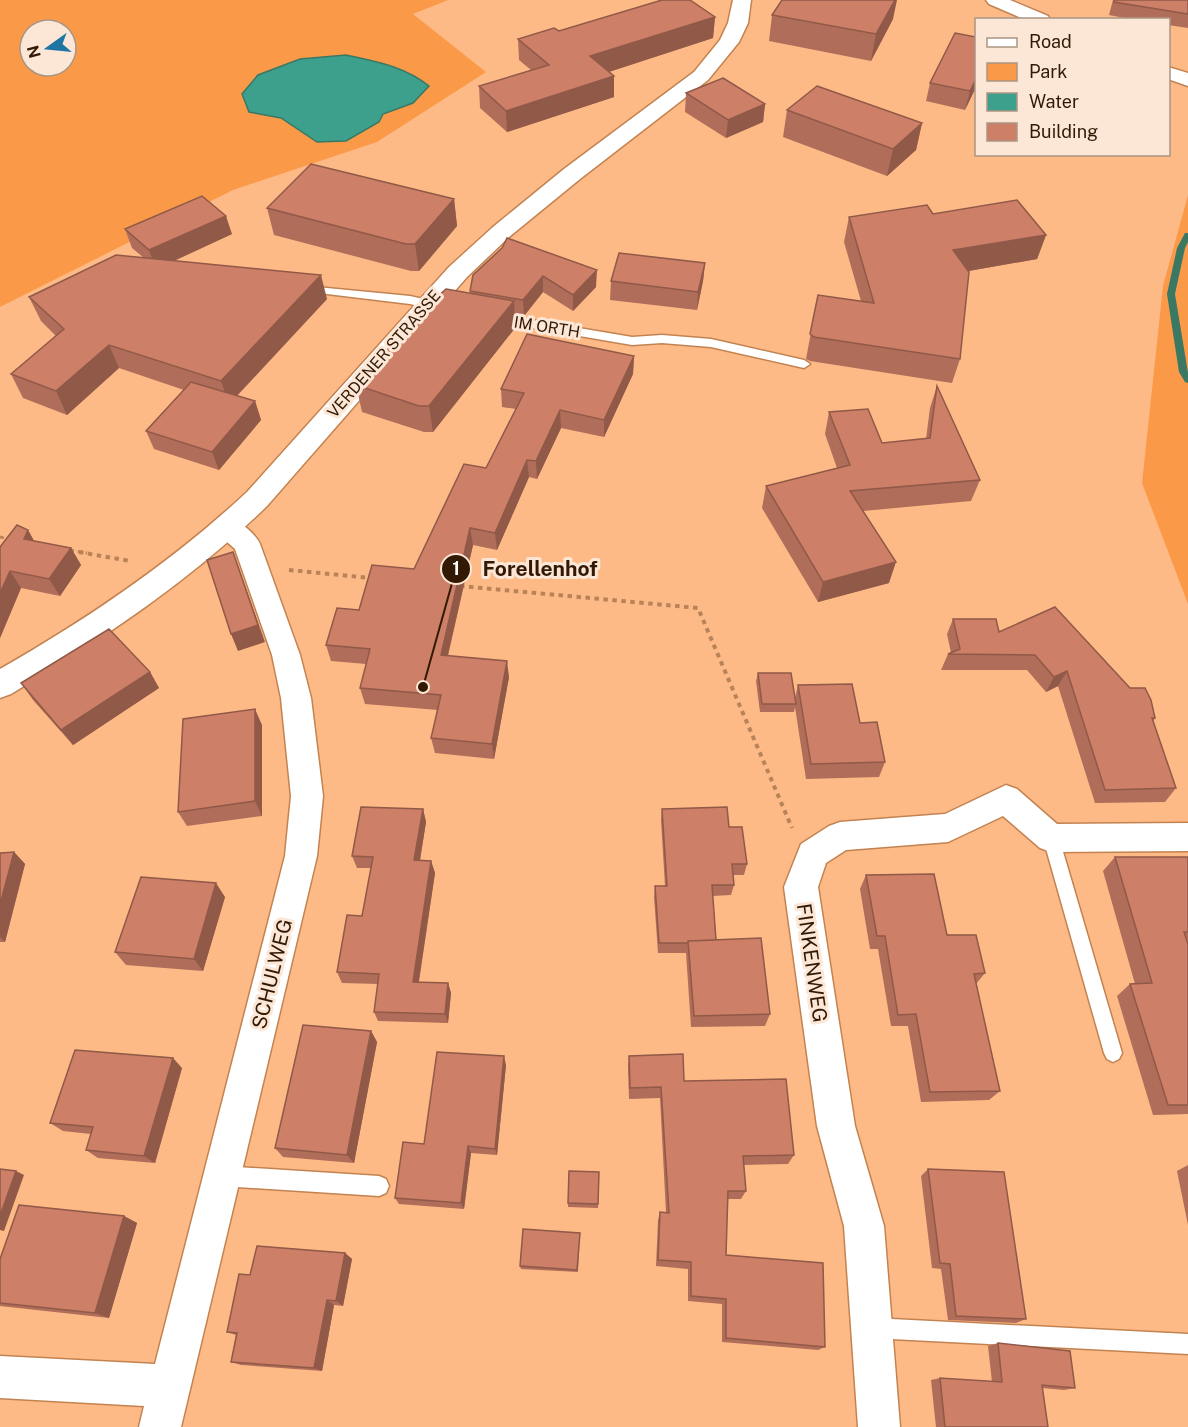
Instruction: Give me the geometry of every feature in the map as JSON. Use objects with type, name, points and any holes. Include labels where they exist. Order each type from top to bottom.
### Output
[{"type":"street","name":"VERDENER STRASSE","points":[[0,685],[124,610],[179,570],[228,528],[437,306],[501,232],[572,174],[701,76],[729,42],[738,23],[742,0]]},
{"type":"street","points":[[995,0],[1037,18]]},
{"type":"street","points":[[1170,73],[1188,80]]},
{"type":"street","name":"SCHULWEG","points":[[160,1427],[301,856],[307,796],[296,698],[286,655],[247,544],[228,528]]},
{"type":"street","points":[[813,854],[840,836],[948,828],[1006,799],[1051,838],[1188,837]]},
{"type":"street","name":"FINKENWEG","points":[[813,854],[801,887],[836,1126],[864,1226],[879,1427]]},
{"type":"street","points":[[0,1377],[170,1386]]},
{"type":"lane","points":[[291,287],[410,300],[437,306]]},
{"type":"lane","name":"IM ORTH","points":[[479,315],[632,340],[662,339],[711,343],[804,364]]},
{"type":"lane","points":[[1051,838],[1113,1053]]},
{"type":"lane","points":[[222,1176],[379,1186]]},
{"type":"lane","points":[[872,1328],[1188,1344]]},
{"type":"path","points":[[0,537],[11,539]]},
{"type":"path","points":[[68,549],[133,562]]},
{"type":"path","points":[[255,567],[383,579]]},
{"type":"path","points":[[453,585],[698,608],[796,837],[813,854]]},
{"type":"green space","points":[[0,0],[448,0],[413,14],[486,72],[377,142],[233,190],[0,307]]},
{"type":"green space","points":[[1188,195],[1188,604],[1142,483],[1163,286]]},
{"type":"water","points":[[346,55],[400,69],[429,86],[413,103],[383,114],[379,122],[346,141],[317,142],[281,118],[249,112],[242,94],[258,75],[300,59]]},
{"type":"building","points":[[662,0],[690,0],[715,17],[590,56],[614,76],[506,111],[479,86],[549,65],[518,39],[554,28],[559,31]]},
{"type":"building","points":[[782,0],[895,0],[876,34],[772,15]]},
{"type":"building","points":[[1114,0],[1188,0],[1188,14],[1114,2]]},
{"type":"building","points":[[955,33],[975,37],[975,81],[970,91],[930,83]]},
{"type":"building","points":[[723,78],[765,104],[728,120],[686,93]]},
{"type":"building","points":[[817,86],[922,123],[893,149],[787,110]]},
{"type":"building","points":[[311,164],[454,199],[415,244],[406,244],[267,208]]},
{"type":"building","points":[[202,196],[226,216],[149,250],[125,229]]},
{"type":"building","points":[[1017,200],[1046,235],[953,250],[969,272],[960,359],[814,337],[810,334],[818,295],[874,303],[849,217],[927,205],[933,214]]},
{"type":"building","points":[[507,238],[597,270],[573,295],[543,276],[523,300],[470,291],[473,275],[502,248]]},
{"type":"building","points":[[619,253],[705,263],[698,292],[611,281]]},
{"type":"building","points":[[116,255],[321,275],[221,381],[109,345],[56,391],[11,374],[64,329],[29,297]]},
{"type":"building","points":[[446,289],[514,301],[429,406],[419,406],[356,385],[420,312]]},
{"type":"building","points":[[527,334],[634,356],[604,420],[560,410],[536,461],[527,460],[495,533],[470,528],[441,655],[507,661],[492,744],[431,738],[441,695],[360,688],[370,649],[326,645],[337,608],[359,610],[372,565],[414,569],[464,464],[486,468],[524,393],[501,389]]},
{"type":"building","points":[[191,382],[255,401],[212,452],[146,431]]},
{"type":"building","points":[[937,386],[980,480],[850,491],[896,562],[823,582],[766,486],[850,465],[829,412],[868,409],[882,443],[930,438]]},
{"type":"building","points":[[17,525],[28,530],[24,539],[71,548],[49,579],[10,571],[0,593],[0,547]]},
{"type":"building","points":[[233,552],[258,625],[231,634],[207,560]]},
{"type":"building","points":[[1055,607],[1130,688],[1145,688],[1151,700],[1155,718],[1152,718],[1176,788],[1105,790],[1067,671],[1054,677],[1035,655],[948,654],[960,649],[953,619],[996,619],[999,632]]},
{"type":"building","points":[[109,629],[150,672],[61,730],[21,683]]},
{"type":"building","points":[[758,673],[791,673],[796,704],[762,704]]},
{"type":"building","points":[[852,684],[860,723],[877,722],[885,762],[811,764],[798,685]]},
{"type":"building","points":[[255,709],[255,801],[178,812],[183,719]]},
{"type":"building","points":[[361,807],[423,809],[414,860],[431,861],[413,982],[448,983],[445,1014],[374,1012],[379,974],[337,972],[347,915],[362,916],[373,857],[352,856]]},
{"type":"building","points":[[727,807],[729,827],[742,827],[747,864],[732,864],[734,885],[712,885],[716,940],[659,943],[655,886],[667,886],[662,809]]},
{"type":"building","points":[[14,852],[0,905],[0,853]]},
{"type":"building","points":[[1115,857],[1188,857],[1188,932],[1184,932],[1188,944],[1188,1105],[1168,1105],[1130,984],[1152,983]]},
{"type":"building","points":[[934,874],[947,935],[976,935],[985,973],[974,974],[1000,1091],[930,1092],[916,1014],[898,1015],[885,936],[877,936],[866,875]]},
{"type":"building","points":[[141,877],[216,883],[194,959],[115,952]]},
{"type":"building","points":[[761,938],[770,1014],[694,1016],[688,941]]},
{"type":"building","points":[[303,1025],[371,1031],[347,1155],[275,1148]]},
{"type":"building","points":[[75,1050],[173,1058],[144,1156],[86,1150],[93,1127],[50,1123]]},
{"type":"building","points":[[437,1052],[504,1056],[495,1149],[468,1146],[461,1203],[395,1198],[403,1142],[424,1144]]},
{"type":"building","points":[[683,1054],[684,1081],[786,1079],[794,1155],[743,1156],[746,1191],[728,1191],[726,1255],[823,1263],[825,1347],[726,1338],[726,1299],[691,1296],[691,1262],[658,1260],[660,1212],[669,1213],[661,1087],[630,1088],[629,1056]]},
{"type":"building","points":[[0,1169],[16,1171],[0,1216]]},
{"type":"building","points":[[928,1169],[1004,1172],[1026,1319],[956,1316],[950,1264],[940,1263]]},
{"type":"building","points":[[569,1171],[599,1172],[598,1204],[568,1203]]},
{"type":"building","points":[[19,1205],[124,1216],[95,1313],[0,1303],[0,1259]]},
{"type":"building","points":[[523,1229],[580,1233],[577,1270],[520,1266]]},
{"type":"building","points":[[257,1246],[345,1253],[336,1301],[327,1300],[314,1368],[231,1362],[237,1333],[227,1332],[239,1274],[250,1275]]},
{"type":"building","points":[[998,1343],[1070,1351],[1075,1388],[1042,1385],[1048,1427],[945,1427],[940,1378],[1002,1382]]},
{"type":"waterway","points":[[1188,235],[1181,248],[1171,294],[1183,372],[1188,380]]},
{"type":"place","name":"Forellenhof","points":[[423,687]]}]
